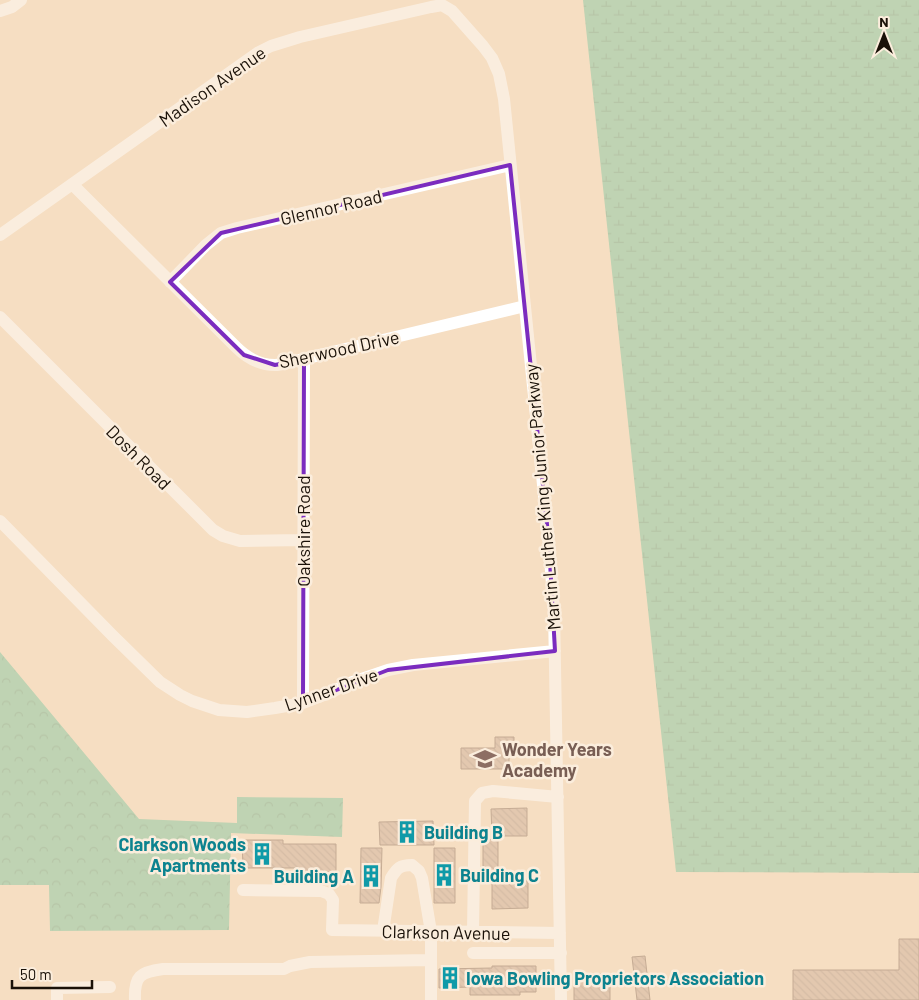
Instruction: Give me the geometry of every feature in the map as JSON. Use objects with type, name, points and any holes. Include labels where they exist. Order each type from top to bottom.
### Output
[{"type":"street","points":[[0,11],[12,7],[21,0]]},
{"type":"street","name":"Madison Avenue","points":[[0,235],[259,52],[271,46],[300,37],[431,7],[442,5],[452,11]]},
{"type":"street","name":"Martin Luther King Junior Parkway","points":[[452,11],[492,58],[499,74],[504,99],[554,610],[561,1000]]},
{"type":"street","name":"Glennor Road","points":[[170,282],[206,245],[221,233],[510,166]]},
{"type":"street","name":"Sherwood Drive","points":[[72,184],[244,355],[259,362],[275,365],[304,359],[525,306]]},
{"type":"street","name":"Dosh Road","points":[[0,317],[213,530],[223,536],[240,541],[303,540]]},
{"type":"street","name":"Oakshire Road","points":[[303,703],[304,359]]},
{"type":"street","name":"Lynner Drive","points":[[0,521],[112,636],[160,682],[192,701],[219,710],[247,712],[303,703],[347,684],[388,670],[413,665],[555,651]]},
{"type":"street","points":[[473,932],[475,801],[482,793],[493,790],[558,797]]},
{"type":"street","points":[[383,931],[391,878],[395,871],[403,865],[412,865],[419,871],[422,878],[431,932],[430,1000]]},
{"type":"street","name":"Clarkson Avenue","points":[[243,890],[321,891],[329,894],[333,900],[332,930],[560,933]]},
{"type":"street","points":[[473,953],[560,953]]},
{"type":"street","points":[[135,1000],[134,987],[136,982],[140,976],[153,970],[284,969],[310,962],[431,960]]},
{"type":"street","points":[[57,1000],[57,988],[110,987]]},
{"type":"highlighted area","points":[[510,165],[549,544],[555,651],[388,670],[303,703],[304,359],[275,365],[244,355],[170,282],[221,233]]},
{"type":"green space","points":[[583,0],[919,0],[919,873],[676,872]]},
{"type":"green space","points":[[0,652],[139,819],[237,823],[237,797],[343,798],[342,837],[231,833],[229,930],[50,931],[49,885],[0,885]]},
{"type":"building","name":"Wonder Years Academy","points":[[495,737],[514,737],[514,750],[509,750],[509,769],[461,769],[461,748],[495,748]]},
{"type":"building","points":[[527,808],[527,836],[492,836],[491,809]]},
{"type":"building","name":"Building B","points":[[433,821],[434,845],[380,845],[379,822]]},
{"type":"building","points":[[498,839],[498,876],[483,875],[483,840]]},
{"type":"building","points":[[242,840],[283,840],[283,844],[336,844],[336,872],[296,872],[296,868],[243,868]]},
{"type":"building","name":"Building A","points":[[361,848],[382,848],[379,903],[360,903]]},
{"type":"building","name":"Building C","points":[[434,848],[455,848],[455,903],[434,903]]},
{"type":"building","points":[[492,881],[528,881],[528,908],[492,909]]},
{"type":"building","points":[[899,939],[919,939],[919,1000],[793,1000],[793,970],[899,970]]},
{"type":"building","points":[[645,956],[650,1000],[637,1000],[632,957]]},
{"type":"building","points":[[492,966],[536,966],[536,992],[520,992],[520,995],[470,995],[470,987],[439,988],[439,969],[492,968]]},
{"type":"building","points":[[574,974],[610,974],[610,1000],[574,1000]]},
{"type":"place","name":"Wonder Years Academy","points":[[485,759]]},
{"type":"place","name":"Building B","points":[[407,832]]},
{"type":"place","name":"Clarkson Woods Apartments","points":[[262,854]]},
{"type":"place","name":"Building C","points":[[444,875]]},
{"type":"place","name":"Building A","points":[[371,876]]},
{"type":"place","name":"Iowa Bowling Proprietors Association","points":[[450,978]]}]
